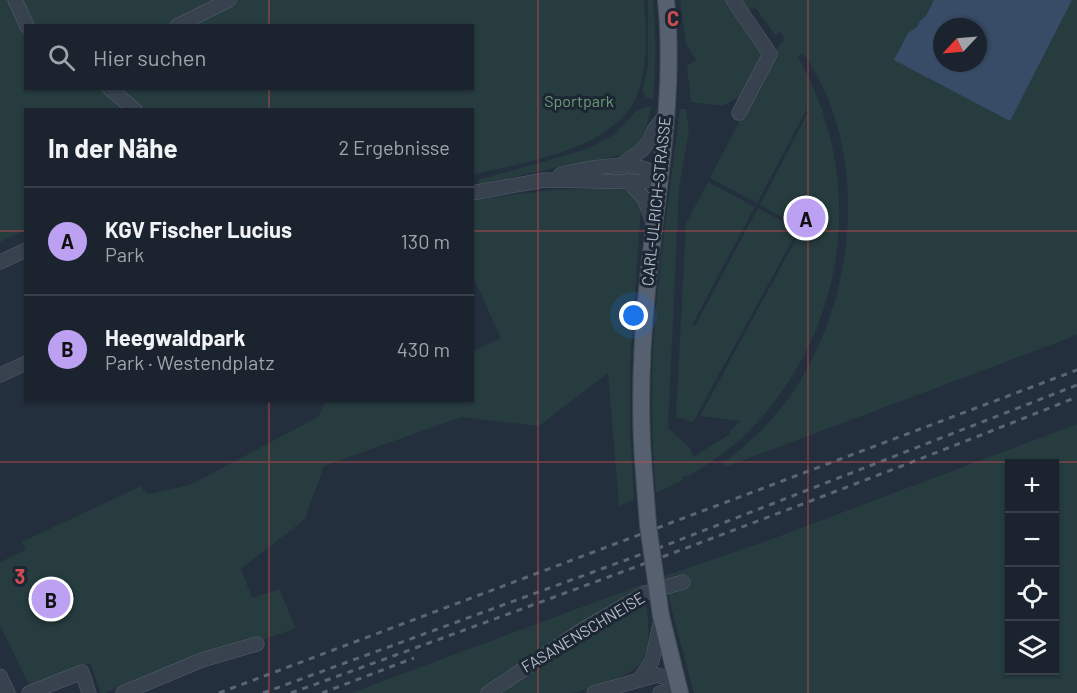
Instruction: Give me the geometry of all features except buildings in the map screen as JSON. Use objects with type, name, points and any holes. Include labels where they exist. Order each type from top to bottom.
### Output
[{"type":"main road","name":"CARL-ULRICH-STRASSE","points":[[666,0],[668,45],[666,115],[661,178],[647,290],[642,360],[644,473],[648,525],[661,617],[679,691]]},
{"type":"street","points":[[15,0],[26,24]]},
{"type":"street","points":[[181,24],[229,0]]},
{"type":"street","points":[[733,0],[770,54],[739,113]]},
{"type":"street","points":[[111,90],[133,108]]},
{"type":"street","points":[[620,166],[642,150],[666,115]]},
{"type":"street","points":[[474,193],[544,180],[596,167],[620,166],[645,169],[661,178]]},
{"type":"street","points":[[544,180],[642,182],[661,178]]},
{"type":"street","points":[[628,181],[644,198],[655,226]]},
{"type":"street","points":[[0,262],[24,251]]},
{"type":"street","points":[[0,375],[24,364]]},
{"type":"street","name":"FASANENSCHNEISE","points":[[488,693],[585,628],[646,593],[683,582]]},
{"type":"street","points":[[639,680],[652,661],[661,617]]},
{"type":"street","points":[[123,693],[202,660],[257,644]]},
{"type":"street","points":[[29,693],[81,672],[89,693]]},
{"type":"street","points":[[594,693],[657,675],[671,679],[679,691],[660,693]]},
{"type":"street","points":[[0,676],[8,693]]},
{"type":"green space","name":"Sportpark","points":[[0,0],[644,0],[646,51],[643,76],[635,100],[623,117],[606,131],[563,152],[474,174],[474,108],[24,108],[24,230],[0,242]]},
{"type":"green space","points":[[648,0],[653,0],[655,25],[653,100],[646,97],[642,91],[648,67]]},
{"type":"green space","points":[[680,0],[728,0],[771,60],[780,44],[785,40],[780,31],[776,36],[755,7],[744,10],[737,0],[1077,0],[1077,335],[725,467],[723,463],[766,426],[800,381],[819,343],[834,303],[844,260],[848,216],[846,173],[839,130],[824,90],[803,53],[798,57],[820,105],[834,155],[839,206],[836,256],[825,305],[805,353],[778,397],[743,437],[709,463],[687,477],[686,475],[682,477],[683,480],[656,493],[652,407],[655,324],[680,109],[686,109],[689,131],[679,188],[668,428],[690,448],[693,457],[730,434],[729,432],[741,421],[700,416],[802,228],[760,205],[808,112],[806,111],[757,203],[710,178],[749,103],[740,96],[723,106],[691,102],[687,66],[696,60],[686,44]]},
{"type":"green space","points":[[651,107],[640,141],[622,155],[478,186],[479,180],[587,149],[615,134],[636,111]]},
{"type":"green space","points":[[708,182],[755,207],[692,325],[695,326],[758,208],[798,230],[693,422],[676,417],[686,223]]},
{"type":"green space","points":[[604,188],[627,191],[635,197],[641,208],[630,363],[630,431],[634,500],[619,506],[608,373],[539,426],[461,417],[324,466],[305,519],[241,569],[252,598],[279,589],[296,628],[243,647],[183,661],[105,693],[101,693],[90,663],[30,687],[0,625],[0,562],[26,550],[22,542],[141,486],[149,494],[190,485],[318,417],[326,402],[474,402],[474,351],[501,338],[474,279],[474,200],[551,190]]},
{"type":"green space","points":[[1077,424],[1077,693],[694,693],[665,576],[772,539]]},
{"type":"green space","points":[[644,584],[645,590],[481,693],[351,693]]},
{"type":"green space","points":[[646,598],[648,644],[644,658],[639,665],[623,676],[572,693],[499,693],[547,659]]},
{"type":"water","points":[[934,0],[1072,0],[1010,121],[894,60],[908,33],[917,27],[926,16]]},
{"type":"railway","points":[[219,693],[1077,370]]},
{"type":"railway","points":[[263,693],[664,546],[1077,385]]},
{"type":"railway","points":[[291,693],[685,548],[1077,397]]},
{"type":"railway","points":[[322,693],[414,658]]},
{"type":"place","name":"KGV Fischer Lucius","points":[[806,218]]},
{"type":"place","name":"Heegwaldpark","points":[[51,599]]}]
